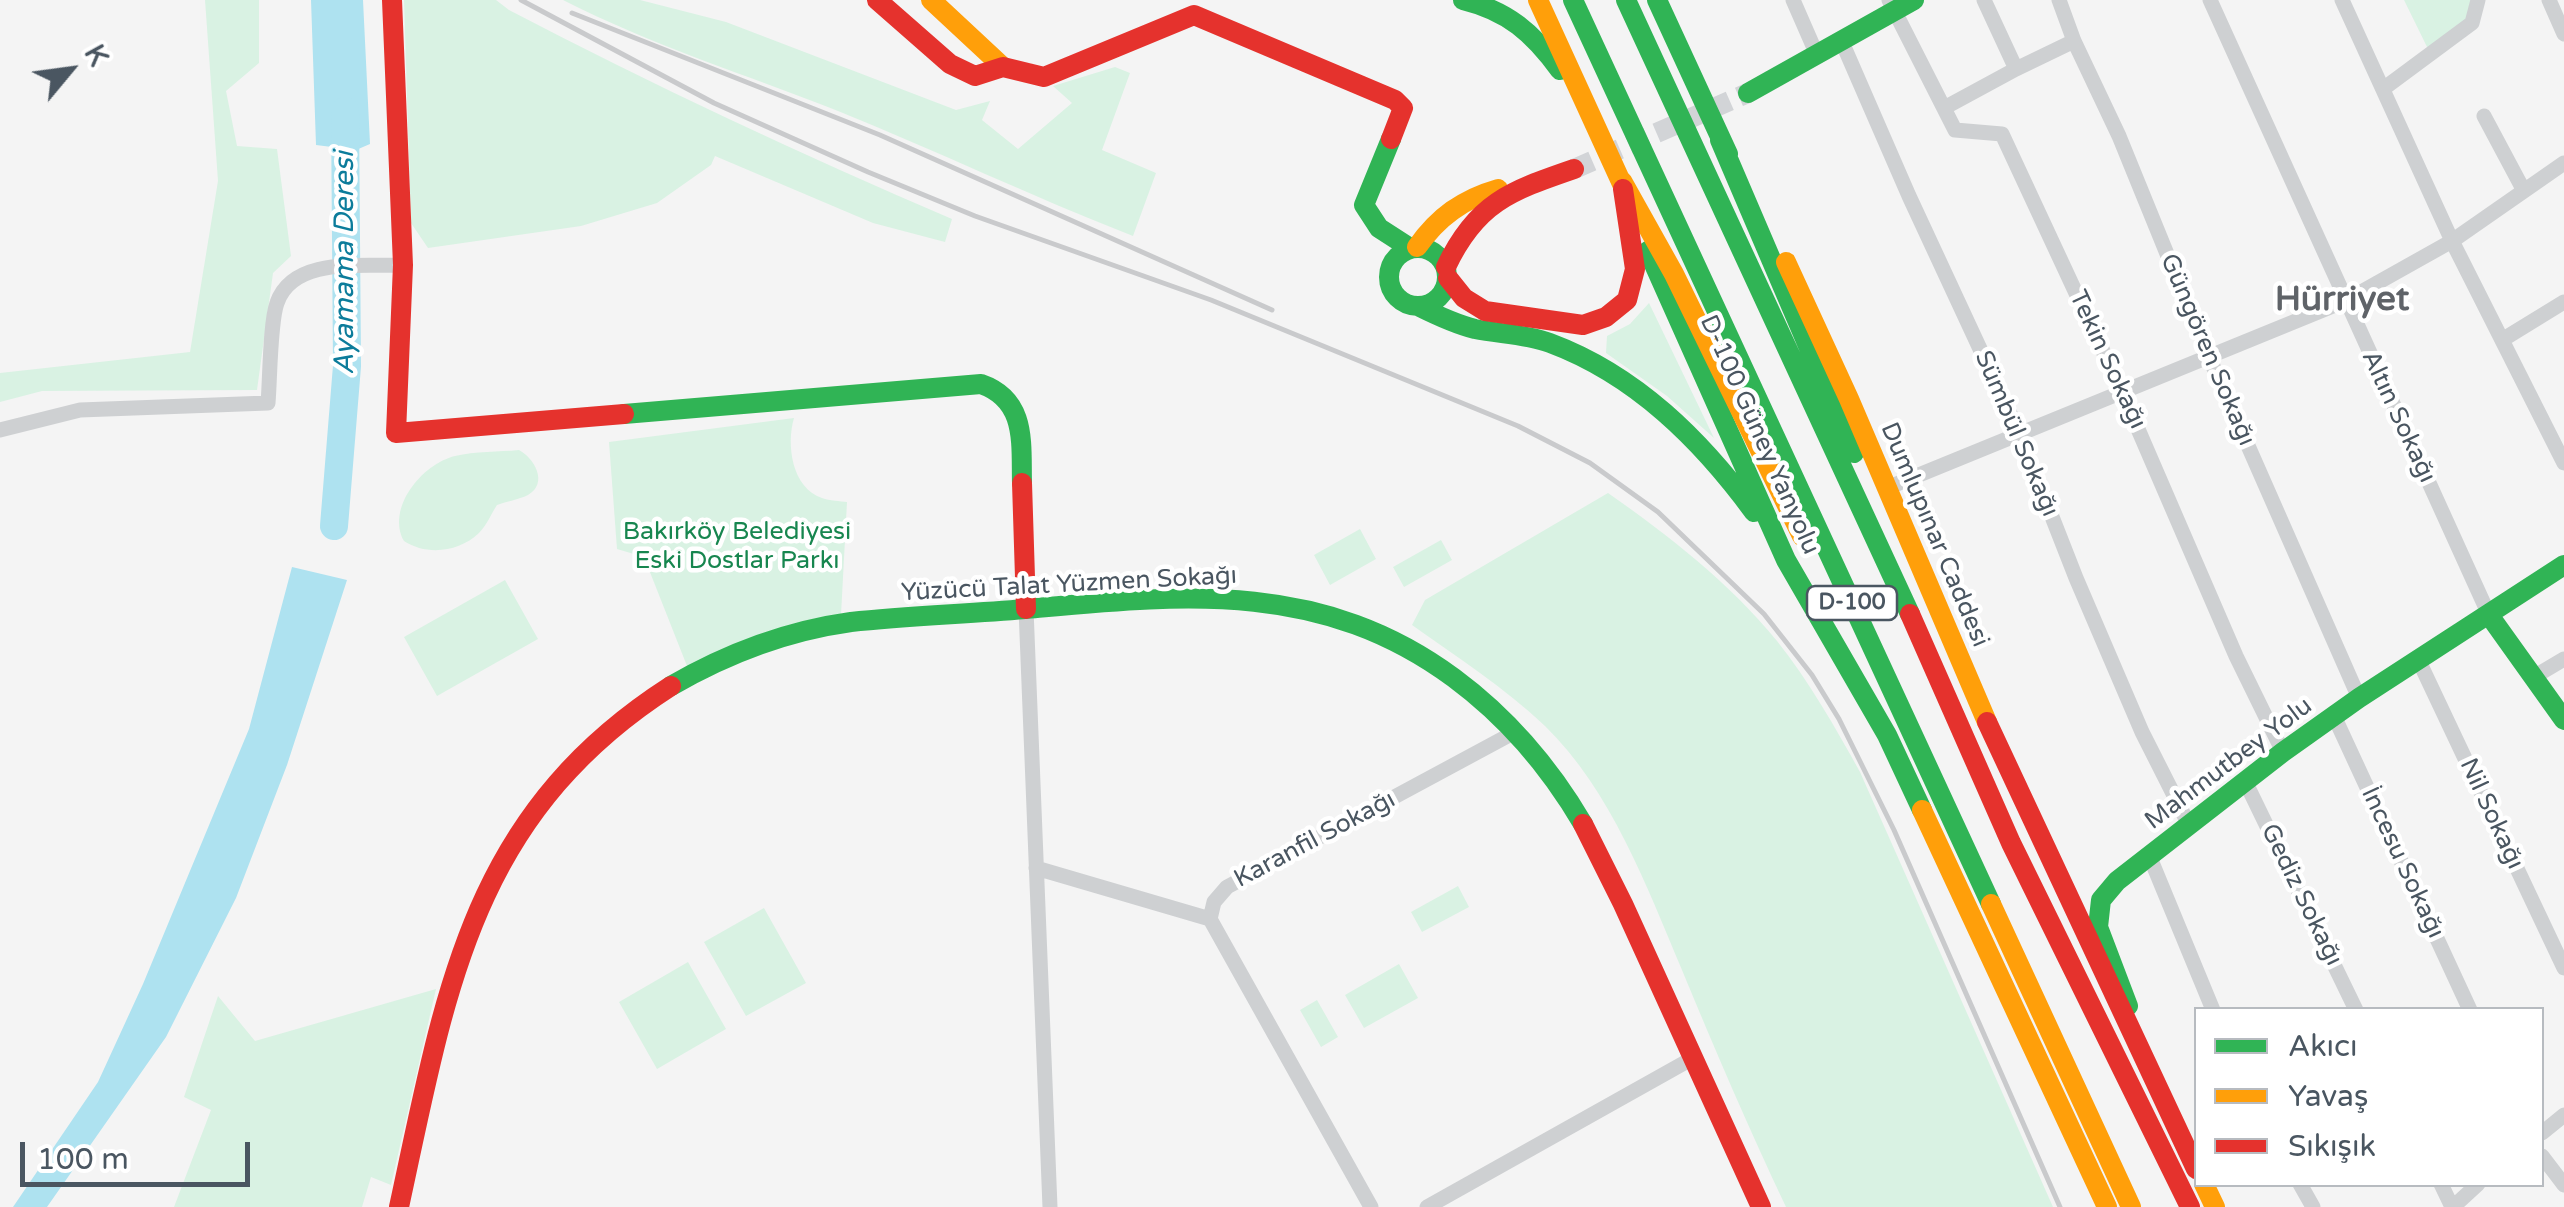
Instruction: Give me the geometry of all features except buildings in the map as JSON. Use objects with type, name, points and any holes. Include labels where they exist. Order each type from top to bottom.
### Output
[{"type":"main road","points":[[392,0],[396,433],[981,384],[1006,397],[1020,423],[1026,609]]},
{"type":"main road","points":[[876,0],[950,64],[975,76],[1002,67]]},
{"type":"main road","points":[[931,0],[1002,67],[1044,77],[1194,15],[1395,100],[1402,112],[1364,205],[1379,228],[1414,248],[1436,253],[1464,298],[1485,310],[1583,325],[1606,317],[1628,300],[1635,268],[1622,181]]},
{"type":"main road","points":[[1463,0],[1506,11],[1519,20],[1534,34],[1589,109]]},
{"type":"main road","name":"D-100 Güney Yanyolu","points":[[1538,0],[1622,181],[1645,244],[1786,560],[1888,736],[2107,1207]]},
{"type":"main road","name":"D-100","points":[[1573,0],[2131,1207]]},
{"type":"main road","name":"D-100","points":[[1626,0],[2031,886],[2190,1207]]},
{"type":"main road","name":"Dumlupınar Caddesi","points":[[1657,0],[1720,140],[1814,321],[2015,787],[2158,1092]]},
{"type":"main road","points":[[1748,93],[1842,42],[1892,6],[1914,0]]},
{"type":"main road","points":[[1720,140],[1867,484],[1935,669]]},
{"type":"main road","points":[[1418,306],[1436,301],[1446,286],[1455,243],[1468,223],[1489,203],[1574,169]]},
{"type":"main road","points":[[1622,181],[1674,274],[1822,574],[1878,660]]},
{"type":"main road","points":[[1524,186],[1493,189],[1458,204],[1433,222],[1414,248],[1402,252],[1391,265],[1389,284],[1400,300],[1472,328],[1548,342],[1592,362],[1650,400],[1701,446],[1736,487],[1786,560]]},
{"type":"main road","name":"Mahmutbey Yolu","points":[[2158,1092],[2098,928],[2100,900],[2149,855],[2283,752],[2564,565]]},
{"type":"main road","name":"Yüzücü Talat Yüzmen Sokağı","points":[[399,1207],[445,999],[470,927],[497,871],[534,813],[576,759],[623,719],[676,682],[729,655],[782,636],[848,622],[1223,597],[1306,608],[1354,621],[1412,650],[1497,712],[1542,761],[1579,818],[1617,892],[1761,1207]]},
{"type":"main road","points":[[2489,615],[2559,715]]},
{"type":"main road","points":[[2158,1092],[2194,1166]]},
{"type":"street","points":[[1794,0],[1817,55]]},
{"type":"street","points":[[1984,0],[2016,69]]},
{"type":"street","name":"Güngören Sokağı","points":[[2059,0],[2209,358],[2359,698]]},
{"type":"street","name":"Altın Sokağı","points":[[2210,0],[2489,615]]},
{"type":"street","points":[[2342,0],[2452,241],[2564,463]]},
{"type":"street","points":[[2383,89],[2472,23],[2478,0]]},
{"type":"street","points":[[2549,0],[2564,34]]},
{"type":"street","name":"Tekin Sokağı","points":[[1892,6],[1956,130],[2002,134],[2122,392],[2236,656],[2283,752]]},
{"type":"street","name":"Sümbül Sokağı","points":[[1842,42],[2020,434],[2128,698],[2189,825]]},
{"type":"street","points":[[1944,108],[2074,42]]},
{"type":"street","points":[[2484,116],[2524,191]]},
{"type":"street","points":[[1887,488],[2345,301],[2452,241],[2564,162]]},
{"type":"street","points":[[0,430],[80,410],[268,403],[276,303],[290,282],[320,269],[395,266]]},
{"type":"street","points":[[2502,340],[2564,302]]},
{"type":"street","points":[[2548,432],[2564,423]]},
{"type":"street","points":[[1026,609],[1050,1207]]},
{"type":"street","points":[[2532,678],[2564,658]]},
{"type":"street","name":"Nil Sokağı","points":[[2418,659],[2564,968]]},
{"type":"street","points":[[2559,715],[2564,730]]},
{"type":"street","name":"İncesu Sokağı","points":[[2334,716],[2469,1007]]},
{"type":"street","name":"Karanfil Sokağı","points":[[1210,919],[1214,902],[1228,887],[1515,732]]},
{"type":"street","name":"Gediz Sokağı","points":[[2245,781],[2355,1007]]},
{"type":"street","points":[[2149,855],[2212,1007]]},
{"type":"street","points":[[1036,868],[1210,919],[1370,1207]]},
{"type":"street","points":[[1427,1207],[1693,1058]]},
{"type":"street","points":[[2544,1131],[2564,1114]]},
{"type":"street","points":[[2544,1159],[2564,1185]]},
{"type":"street","points":[[2452,1207],[2475,1187]]},
{"type":"green space","points":[[205,0],[259,0],[259,63],[226,91],[237,146],[277,149],[291,256],[273,273],[257,390],[42,391],[0,402],[0,373],[190,352],[218,181]]},
{"type":"green space","points":[[404,0],[496,0],[674,93],[952,219],[945,242],[873,223],[715,156],[711,165],[657,203],[581,226],[428,248],[411,223]]},
{"type":"green space","points":[[563,0],[640,0],[726,22],[956,110],[990,101],[982,120],[1018,149],[1072,103],[1053,86],[1115,67],[1130,73],[1102,150],[1156,173],[1133,236],[838,111],[630,31]]},
{"type":"green space","points":[[2404,0],[2477,0],[2470,24],[2430,53]]},
{"type":"green space","points":[[1649,303],[1714,438],[1667,396],[1606,353],[1607,336],[1630,324]]},
{"type":"green space","name":"Bakırköy Belediyesi Eski Dostlar Parkı","points":[[794,418],[791,453],[804,485],[822,498],[847,502],[841,615],[687,666],[644,557],[617,549],[609,442]]},
{"type":"green space","points":[[519,450],[537,471],[538,484],[528,495],[497,505],[482,530],[453,548],[423,549],[404,541],[400,515],[404,502],[410,489],[431,468],[463,454]]},
{"type":"green space","points":[[1608,493],[1675,543],[1739,599],[1777,641],[1821,705],[1860,772],[2053,1207],[1786,1207],[1641,873],[1589,779],[1530,712],[1412,625],[1425,600]]},
{"type":"green space","points":[[1360,529],[1376,559],[1330,585],[1314,555]]},
{"type":"green space","points":[[1441,540],[1452,560],[1404,587],[1393,567]]},
{"type":"green space","points":[[505,580],[538,639],[437,696],[404,637]]},
{"type":"green space","points":[[1458,886],[1469,907],[1422,932],[1411,912]]},
{"type":"green space","points":[[764,908],[806,983],[746,1016],[704,942]]},
{"type":"green space","points":[[688,962],[726,1029],[657,1069],[619,1002]]},
{"type":"green space","points":[[1399,964],[1418,998],[1364,1028],[1345,995]]},
{"type":"green space","points":[[436,989],[391,1185],[371,1177],[362,1207],[174,1207],[211,1110],[184,1097],[218,996],[255,1041]]},
{"type":"green space","points":[[1317,1000],[1338,1037],[1321,1047],[1300,1010]]},
{"type":"water","points":[[311,0],[363,0],[370,144],[356,150],[316,145]]},
{"type":"water","points":[[292,567],[347,580],[287,765],[236,898],[166,1037],[47,1207],[13,1207],[98,1082],[143,984],[249,729]]},
{"type":"waterway","name":"Ayamama Deresi","points":[[334,526],[347,366],[345,111]]},
{"type":"tunnel","points":[[1574,169],[1748,93]]},
{"type":"railway","points":[[521,0],[714,103],[868,172],[975,216],[1211,300],[1518,426],[1590,463],[1658,512],[1764,614],[1812,675],[1839,719],[1894,830],[2060,1207]]},
{"type":"railway","points":[[572,13],[880,135],[1272,310]]},
{"type":"traffic: fast","points":[[1463,0],[1493,10],[1518,25],[1560,70]]},
{"type":"traffic: fast","points":[[1573,0],[1991,904]]},
{"type":"traffic: fast","points":[[1626,0],[1910,614]]},
{"type":"traffic: fast","points":[[1657,0],[1728,154]]},
{"type":"traffic: fast","points":[[1748,93],[1914,0]]},
{"type":"traffic: fast","points":[[1391,139],[1364,205],[1379,228],[1410,248]]},
{"type":"traffic: fast","points":[[1720,140],[1854,453]]},
{"type":"traffic: fast","points":[[1418,248],[1439,256],[1447,277],[1439,298],[1418,306],[1397,298],[1389,277],[1397,256],[1418,248]]},
{"type":"traffic: fast","points":[[1648,251],[1786,560],[1887,735],[1922,810]]},
{"type":"traffic: fast","points":[[1418,306],[1468,327],[1550,343],[1611,373],[1689,435],[1754,512]]},
{"type":"traffic: fast","points":[[624,414],[981,384],[996,391],[1014,412],[1021,438],[1022,483]]},
{"type":"traffic: fast","points":[[2128,1006],[2098,927],[2101,900],[2117,881],[2359,698],[2564,565]]},
{"type":"traffic: fast","points":[[671,686],[758,645],[851,622],[1139,600],[1248,601],[1301,609],[1352,623],[1403,646],[1454,678],[1526,744],[1583,824]]},
{"type":"traffic: fast","points":[[2489,615],[2564,720]]},
{"type":"traffic: slow","points":[[931,0],[1003,67]]},
{"type":"traffic: slow","points":[[1538,0],[1628,197]]},
{"type":"traffic: slow","points":[[1622,181],[1674,274],[1802,536]]},
{"type":"traffic: slow","points":[[1417,247],[1452,210],[1498,189]]},
{"type":"traffic: slow","points":[[1786,262],[1987,722]]},
{"type":"traffic: slow","points":[[1922,810],[2107,1207]]},
{"type":"traffic: slow","points":[[1991,904],[2131,1207]]},
{"type":"traffic: slow","points":[[2205,1187],[2215,1207]]},
{"type":"traffic: jam","points":[[392,0],[403,265],[396,433],[624,414]]},
{"type":"traffic: jam","points":[[877,0],[950,64],[975,76],[1003,67],[1044,77],[1194,15],[1395,100],[1403,108],[1391,139]]},
{"type":"traffic: jam","points":[[1446,267],[1470,228],[1497,202],[1574,169]]},
{"type":"traffic: jam","points":[[1448,278],[1464,298],[1485,311],[1583,325],[1606,317],[1627,300],[1635,269],[1623,189]]},
{"type":"traffic: jam","points":[[1022,483],[1026,609]]},
{"type":"traffic: jam","points":[[1910,614],[2011,843],[2190,1207]]},
{"type":"traffic: jam","points":[[399,1207],[453,981],[477,914],[509,851],[550,791],[604,737],[671,686]]},
{"type":"traffic: jam","points":[[1987,722],[2194,1165]]},
{"type":"traffic: jam","points":[[1583,824],[1761,1207]]},
{"type":"district","name":"Hürriyet","points":[[2342,301]]}]
